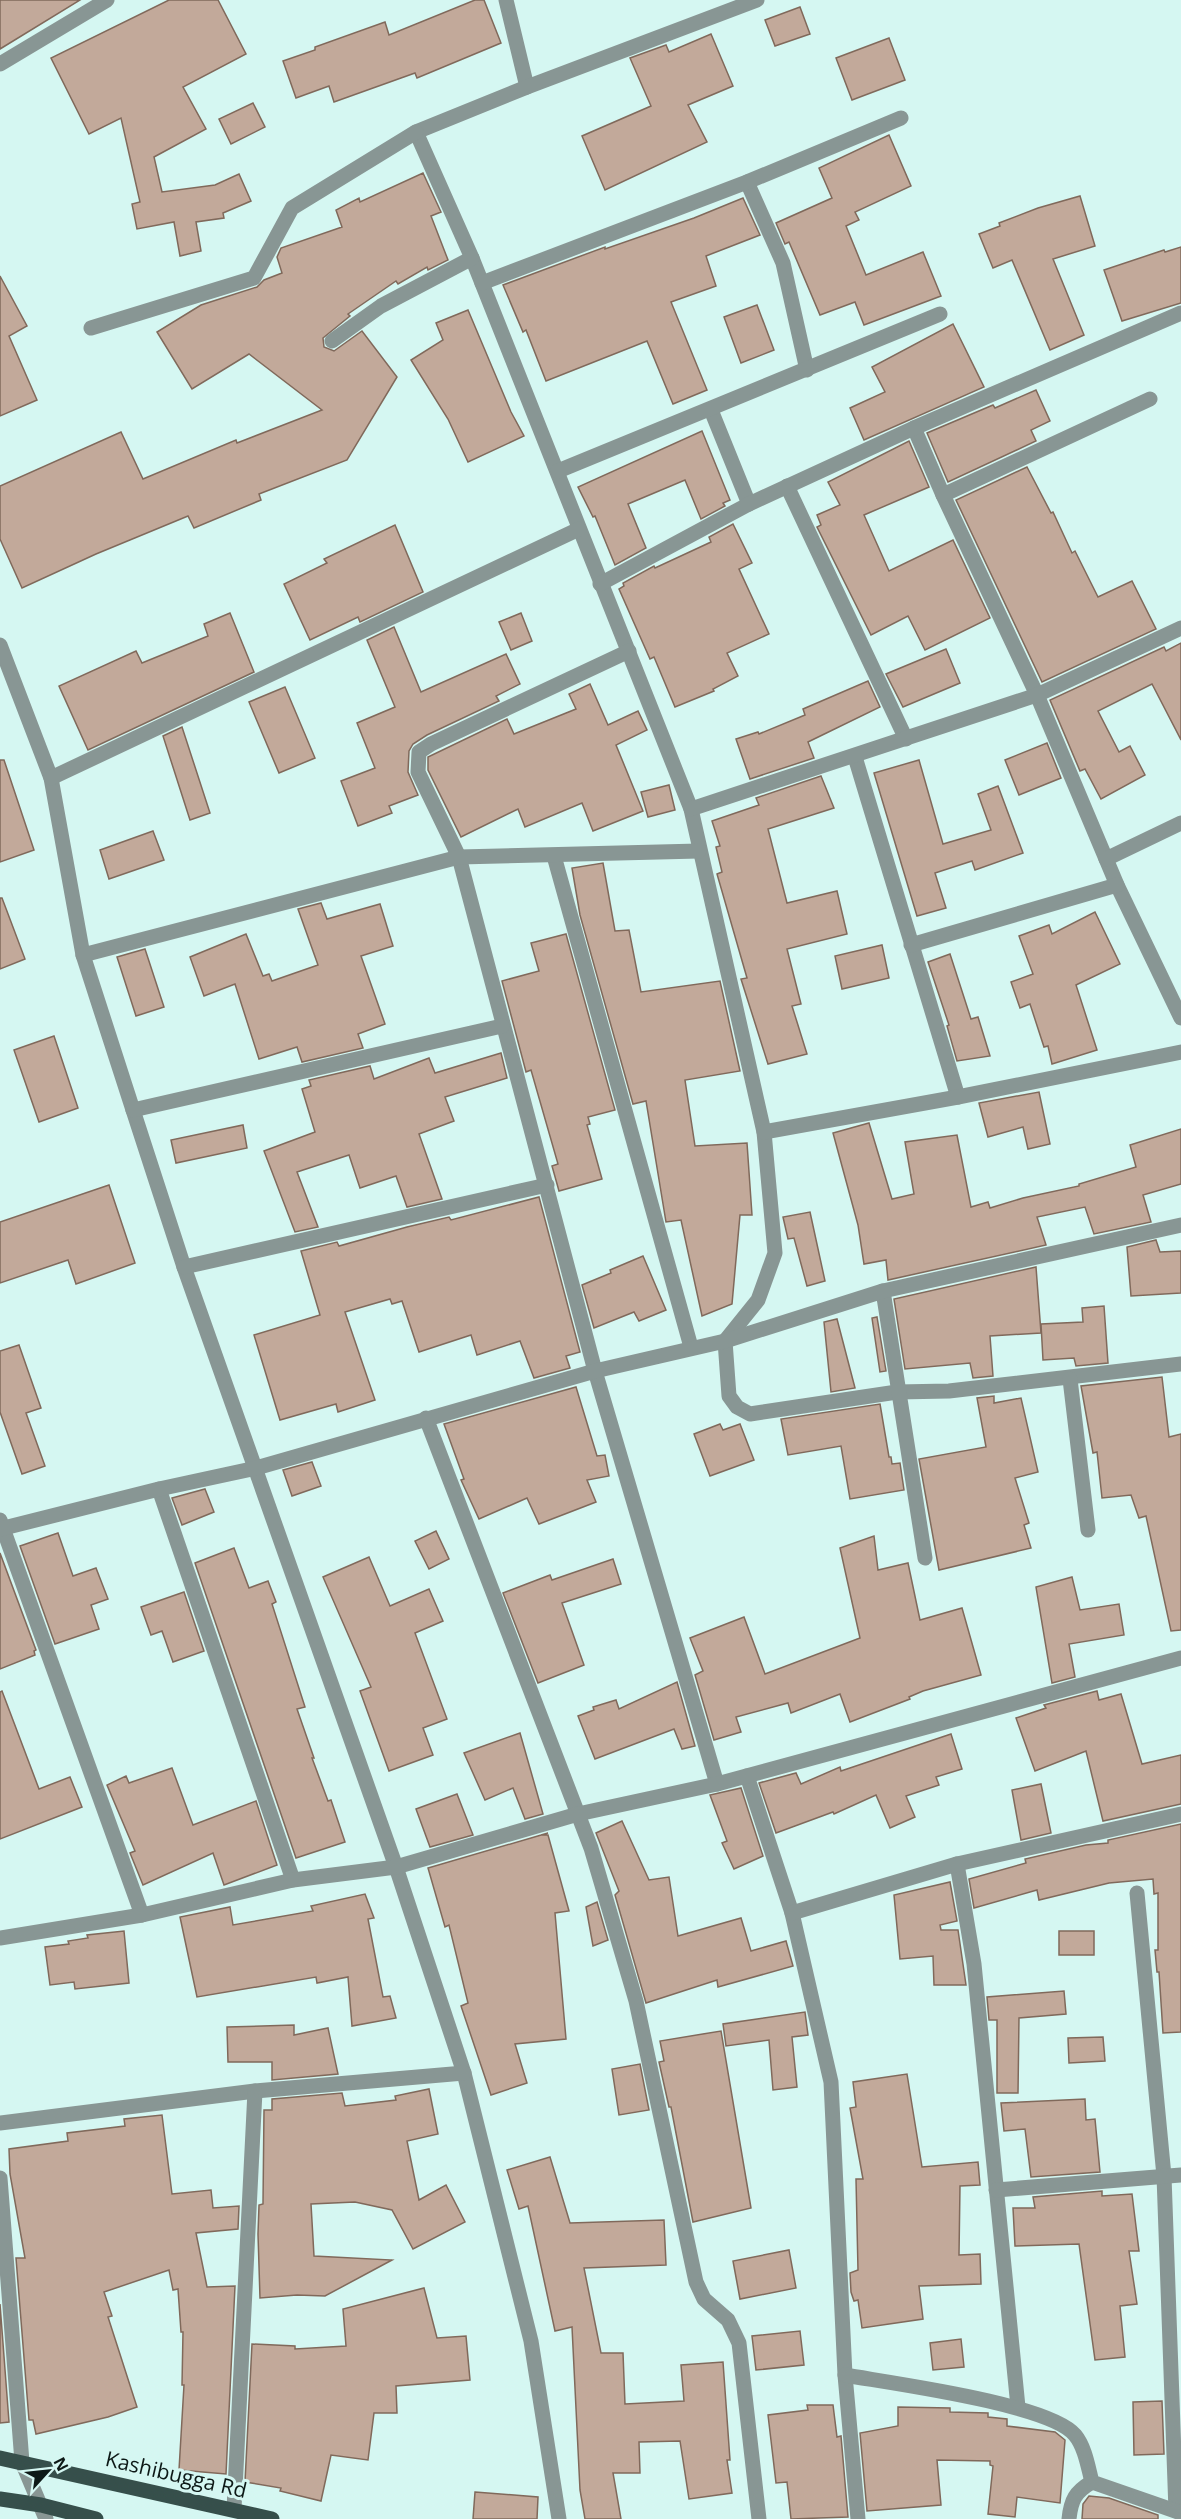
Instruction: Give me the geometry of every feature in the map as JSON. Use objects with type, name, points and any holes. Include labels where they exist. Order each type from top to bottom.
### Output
[{"type":"main road","name":"Kashibugga Rd","points":[[0,2458],[272,2519]]},
{"type":"main road","points":[[0,2499],[44,2512],[96,2519]]},
{"type":"street","points":[[0,64],[107,0]]},
{"type":"street","points":[[506,0],[527,87]]},
{"type":"street","points":[[91,328],[254,279],[292,208],[416,132],[527,87],[757,0]]},
{"type":"street","points":[[482,283],[747,182],[901,118]]},
{"type":"street","points":[[416,132],[472,258],[691,809],[764,1132],[775,1253],[758,1300],[725,1341],[729,1396],[737,1407],[750,1414],[897,1392],[949,1391],[1070,1379],[1181,1364]]},
{"type":"street","points":[[747,182],[783,263],[807,370]]},
{"type":"street","points":[[332,341],[381,306],[472,258]]},
{"type":"street","points":[[600,584],[787,486],[914,428],[1181,313]]},
{"type":"street","points":[[558,471],[940,314]]},
{"type":"street","points":[[943,495],[1150,399]]},
{"type":"street","points":[[711,410],[749,504]]},
{"type":"street","points":[[914,428],[1037,695],[1117,885],[1181,1018]]},
{"type":"street","points":[[787,486],[906,739]]},
{"type":"street","points":[[51,778],[579,529]]},
{"type":"street","points":[[691,809],[855,757],[1037,695],[1181,628]]},
{"type":"street","points":[[0,645],[51,778],[83,955],[184,1267],[396,1867],[464,2073],[531,2341],[558,2519]]},
{"type":"street","points":[[629,651],[419,752],[418,772],[459,857],[595,1371],[717,1784]]},
{"type":"street","points":[[855,757],[958,1097]]},
{"type":"street","points":[[1106,859],[1181,823]]},
{"type":"street","points":[[83,955],[459,857],[699,851]]},
{"type":"street","points":[[554,856],[691,1347]]},
{"type":"street","points":[[911,945],[1117,885]]},
{"type":"street","points":[[133,1110],[502,1026]]},
{"type":"street","points":[[764,1132],[958,1097],[1181,1052]]},
{"type":"street","points":[[184,1267],[547,1185]]},
{"type":"street","points":[[142,1914],[1,1526],[256,1468],[595,1371],[725,1341],[883,1291],[1181,1225]]},
{"type":"street","points":[[883,1291],[897,1392],[925,1558]]},
{"type":"street","points":[[1070,1379],[1088,1530]]},
{"type":"street","points":[[426,1418],[591,1848],[636,2001],[696,2282],[704,2299],[728,2320],[739,2343],[759,2519]]},
{"type":"street","points":[[159,1489],[293,1880]]},
{"type":"street","points":[[0,1938],[142,1914],[293,1880],[396,1867],[578,1814],[717,1784],[1181,1658]]},
{"type":"street","points":[[747,1776],[792,1913],[831,2082],[845,2375],[858,2519]]},
{"type":"street","points":[[792,1913],[957,1864],[1181,1814]]},
{"type":"street","points":[[957,1864],[974,1964],[1018,2407]]},
{"type":"street","points":[[1069,2519],[1071,2502],[1079,2489],[1092,2482],[1179,2512],[1164,2176],[1137,1893]]},
{"type":"street","points":[[0,2123],[255,2091],[464,2073]]},
{"type":"street","points":[[234,2509],[255,2091]]},
{"type":"street","points":[[996,2190],[1181,2175]]},
{"type":"street","points":[[0,2178],[22,2462],[44,2512]]},
{"type":"street","points":[[845,2375],[1018,2407],[1065,2426],[1074,2433],[1083,2450],[1092,2482]]},
{"type":"building","points":[[0,0],[80,0],[0,49]]},
{"type":"building","points":[[169,0],[218,0],[246,54],[183,87],[206,129],[154,157],[162,192],[215,185],[239,174],[251,201],[223,213],[224,218],[196,222],[201,251],[180,256],[174,222],[137,229],[132,204],[140,202],[121,118],[89,134],[51,58]]},
{"type":"building","points":[[475,0],[484,0],[501,43],[417,78],[415,73],[334,102],[329,86],[296,98],[283,61],[385,22],[389,35]]},
{"type":"building","points":[[800,7],[810,34],[775,46],[765,20]]},
{"type":"building","points":[[711,34],[733,86],[688,105],[707,142],[605,190],[582,136],[651,106],[630,58],[666,45],[669,52]]},
{"type":"building","points":[[889,38],[905,80],[852,100],[836,58]]},
{"type":"building","points":[[253,103],[265,127],[231,144],[219,119]]},
{"type":"building","points":[[889,135],[911,186],[855,212],[859,220],[846,226],[866,275],[923,252],[941,296],[864,325],[855,302],[820,315],[789,242],[785,244],[776,223],[832,198],[819,168]]},
{"type":"building","points":[[423,173],[441,212],[431,216],[448,260],[428,270],[427,267],[398,284],[396,281],[348,314],[350,316],[323,338],[324,347],[334,351],[362,331],[397,377],[347,460],[259,494],[261,500],[194,528],[188,516],[22,588],[0,539],[0,486],[121,432],[143,479],[236,440],[237,443],[322,410],[249,354],[192,389],[157,332],[201,305],[257,287],[264,280],[282,273],[277,257],[281,248],[342,227],[336,210],[359,198],[360,202]]},
{"type":"building","points":[[1080,196],[1095,246],[1053,259],[1084,335],[1050,350],[1012,260],[993,268],[979,234],[1000,226],[999,223],[1038,208]]},
{"type":"building","points":[[743,198],[760,235],[706,256],[716,286],[671,302],[707,390],[673,404],[647,341],[546,381],[526,330],[523,332],[503,285],[605,247],[605,249],[694,218]]},
{"type":"building","points":[[1181,247],[1181,303],[1122,321],[1104,270],[1164,250],[1165,252]]},
{"type":"building","points":[[0,276],[27,326],[9,336],[37,400],[0,416]]},
{"type":"building","points":[[757,305],[774,350],[741,363],[724,317]]},
{"type":"building","points":[[468,310],[511,412],[524,436],[468,462],[448,419],[411,360],[443,340],[436,323]]},
{"type":"building","points":[[953,324],[984,387],[864,440],[850,408],[885,392],[872,367]]},
{"type":"building","points":[[1036,390],[1050,421],[1031,430],[1036,441],[948,482],[927,433],[993,405],[995,408]]},
{"type":"building","points":[[702,431],[730,500],[723,503],[725,506],[701,519],[685,480],[628,504],[646,548],[615,565],[595,516],[593,517],[578,487]]},
{"type":"building","points":[[909,441],[929,487],[864,515],[889,571],[953,540],[990,618],[925,650],[908,616],[871,635],[817,527],[821,525],[817,515],[840,505],[828,482]]},
{"type":"building","points":[[1027,467],[1051,513],[1053,512],[1072,553],[1075,551],[1098,597],[1132,581],[1156,629],[1042,682],[956,500]]},
{"type":"building","points":[[733,524],[752,563],[739,569],[769,634],[727,653],[738,676],[713,689],[714,691],[675,707],[654,657],[650,659],[619,589],[624,586],[623,583],[654,566],[655,568],[711,542],[709,537]]},
{"type":"building","points":[[395,525],[423,592],[360,622],[358,617],[310,640],[284,584],[327,563],[324,559]]},
{"type":"building","points":[[230,613],[254,672],[88,750],[59,686],[136,651],[142,663],[208,636],[204,624]]},
{"type":"building","points":[[521,613],[532,641],[511,650],[499,622]]},
{"type":"building","points":[[394,627],[421,692],[506,654],[520,684],[496,696],[499,701],[413,744],[409,751],[408,772],[418,795],[389,806],[392,813],[358,826],[341,781],[375,768],[357,723],[395,707],[367,640]]},
{"type":"building","points":[[1181,643],[1181,740],[1152,684],[1098,711],[1119,752],[1130,746],[1145,775],[1101,799],[1085,769],[1080,771],[1050,700],[1164,647],[1166,651]]},
{"type":"building","points":[[946,649],[960,683],[903,707],[886,674]]},
{"type":"building","points":[[868,681],[880,707],[808,742],[814,758],[750,779],[736,739],[758,732],[759,734],[805,715],[803,709]]},
{"type":"building","points":[[590,684],[608,725],[638,711],[647,730],[616,745],[643,811],[593,831],[582,803],[525,827],[518,809],[461,837],[428,770],[428,757],[507,719],[514,734],[576,709],[569,694]]},
{"type":"building","points":[[285,687],[315,758],[279,773],[249,702]]},
{"type":"building","points":[[182,727],[210,813],[190,820],[163,736]]},
{"type":"building","points":[[1047,743],[1061,778],[1019,795],[1005,760]]},
{"type":"building","points":[[0,760],[4,760],[34,850],[0,862]]},
{"type":"building","points":[[919,760],[943,844],[991,830],[978,794],[998,786],[1023,853],[975,870],[972,861],[935,873],[946,908],[917,916],[874,773]]},
{"type":"building","points":[[821,776],[834,808],[768,829],[787,903],[837,891],[847,934],[787,949],[801,1004],[792,1006],[807,1054],[768,1064],[741,979],[747,978],[717,874],[722,872],[716,847],[720,846],[712,821],[759,805],[756,798]]},
{"type":"building","points":[[669,785],[675,810],[648,817],[641,792]]},
{"type":"building","points":[[153,831],[164,860],[109,879],[100,850]]},
{"type":"building","points":[[603,863],[615,931],[629,930],[641,992],[720,981],[740,1071],[685,1080],[695,1146],[747,1143],[752,1215],[740,1215],[732,1304],[702,1316],[681,1220],[666,1222],[646,1101],[633,1104],[580,915],[572,868]]},
{"type":"building","points":[[0,898],[2,898],[25,959],[0,969]]},
{"type":"building","points":[[321,903],[327,919],[380,904],[393,946],[361,956],[385,1024],[358,1034],[363,1048],[302,1062],[297,1047],[259,1059],[235,984],[204,996],[190,957],[246,934],[263,976],[269,974],[272,981],[318,965],[298,909]]},
{"type":"building","points":[[1095,912],[1120,964],[1076,985],[1097,1050],[1052,1064],[1048,1046],[1044,1047],[1030,1004],[1020,1008],[1011,982],[1033,974],[1019,936],[1049,925],[1052,934]]},
{"type":"building","points":[[566,934],[615,1110],[588,1117],[590,1124],[587,1125],[602,1179],[559,1191],[552,1166],[558,1164],[531,1070],[526,1072],[502,981],[539,971],[531,943]]},
{"type":"building","points":[[882,945],[889,978],[842,989],[835,956]]},
{"type":"building","points":[[145,949],[164,1007],[136,1016],[117,957]]},
{"type":"building","points":[[950,954],[971,1019],[978,1017],[990,1056],[957,1061],[947,1026],[949,1025],[928,962]]},
{"type":"building","points":[[54,1036],[78,1108],[39,1122],[14,1050]]},
{"type":"building","points":[[501,1053],[507,1078],[445,1097],[454,1121],[419,1134],[442,1199],[407,1207],[396,1176],[360,1188],[349,1155],[297,1172],[318,1227],[295,1232],[264,1151],[315,1132],[302,1089],[311,1086],[309,1080],[370,1066],[374,1079],[429,1058],[435,1073]]},
{"type":"building","points":[[1039,1092],[1050,1144],[1028,1149],[1023,1127],[988,1137],[979,1103]]},
{"type":"building","points":[[869,1123],[892,1199],[914,1194],[905,1142],[957,1135],[971,1207],[988,1202],[990,1208],[1079,1186],[1079,1184],[1136,1167],[1130,1145],[1181,1129],[1181,1184],[1143,1195],[1151,1222],[1094,1234],[1085,1207],[1037,1217],[1046,1245],[888,1280],[886,1260],[864,1264],[858,1225],[833,1133]]},
{"type":"building","points":[[243,1125],[247,1148],[176,1163],[171,1140]]},
{"type":"building","points":[[109,1185],[135,1263],[76,1284],[68,1260],[0,1283],[0,1222]]},
{"type":"building","points":[[539,1197],[580,1352],[566,1356],[570,1368],[534,1378],[520,1341],[477,1355],[471,1335],[419,1352],[402,1301],[392,1304],[390,1299],[345,1312],[375,1400],[338,1412],[336,1404],[280,1420],[254,1335],[320,1315],[301,1251],[337,1242],[339,1246],[407,1227],[449,1217],[451,1220]]},
{"type":"building","points":[[810,1212],[825,1281],[807,1286],[794,1238],[788,1239],[783,1217]]},
{"type":"building","points":[[1156,1240],[1160,1252],[1181,1251],[1181,1293],[1131,1296],[1127,1247]]},
{"type":"building","points":[[643,1256],[666,1310],[639,1321],[634,1312],[594,1328],[582,1285]]},
{"type":"building","points":[[1036,1267],[1041,1333],[990,1336],[993,1376],[973,1378],[970,1363],[905,1369],[894,1299]]},
{"type":"building","points":[[1104,1306],[1108,1363],[1076,1366],[1074,1358],[1043,1360],[1041,1324],[1083,1322],[1082,1308]]},
{"type":"building","points":[[877,1317],[886,1371],[880,1372],[872,1318]]},
{"type":"building","points":[[837,1319],[855,1388],[831,1392],[824,1322]]},
{"type":"building","points":[[19,1345],[41,1408],[26,1413],[45,1466],[22,1474],[0,1412],[0,1351]]},
{"type":"building","points":[[1162,1377],[1169,1437],[1181,1434],[1181,1630],[1171,1631],[1146,1516],[1139,1518],[1131,1495],[1102,1498],[1097,1452],[1093,1453],[1081,1386]]},
{"type":"building","points":[[576,1387],[597,1456],[605,1455],[609,1476],[587,1480],[596,1502],[539,1524],[527,1498],[479,1519],[461,1480],[464,1479],[444,1424]]},
{"type":"building","points":[[994,1396],[994,1403],[1021,1398],[1038,1472],[1015,1478],[1029,1523],[1024,1525],[1031,1548],[939,1570],[919,1459],[986,1447],[977,1398]]},
{"type":"building","points":[[880,1404],[889,1457],[891,1457],[892,1464],[900,1463],[904,1490],[850,1499],[841,1446],[788,1455],[781,1419]]},
{"type":"building","points":[[720,1424],[723,1430],[740,1424],[754,1460],[710,1476],[694,1434]]},
{"type":"building","points":[[312,1462],[321,1486],[292,1496],[283,1470]]},
{"type":"building","points":[[205,1489],[214,1512],[182,1525],[172,1498]]},
{"type":"building","points":[[436,1531],[449,1559],[429,1569],[415,1541]]},
{"type":"building","points":[[58,1533],[73,1576],[96,1568],[108,1599],[91,1605],[99,1629],[55,1644],[20,1546]]},
{"type":"building","points":[[874,1536],[878,1570],[908,1563],[920,1620],[962,1608],[981,1675],[923,1691],[909,1697],[910,1699],[850,1722],[840,1694],[791,1713],[788,1703],[736,1717],[741,1732],[714,1740],[695,1675],[703,1671],[690,1638],[744,1617],[765,1674],[860,1638],[840,1548]]},
{"type":"building","points":[[234,1548],[249,1588],[268,1581],[276,1602],[272,1604],[305,1707],[297,1709],[314,1758],[312,1758],[328,1801],[331,1800],[345,1842],[296,1858],[195,1563]]},
{"type":"building","points":[[0,1553],[36,1650],[35,1655],[0,1669]]},
{"type":"building","points":[[369,1557],[390,1606],[429,1589],[443,1621],[415,1633],[447,1719],[423,1728],[433,1755],[389,1771],[360,1691],[371,1687],[323,1577]]},
{"type":"building","points":[[613,1559],[621,1584],[562,1603],[584,1665],[538,1683],[503,1593],[550,1575],[552,1580]]},
{"type":"building","points":[[1072,1577],[1080,1610],[1119,1604],[1124,1635],[1069,1644],[1075,1677],[1052,1683],[1036,1587]]},
{"type":"building","points":[[184,1592],[204,1651],[173,1662],[162,1631],[151,1635],[141,1607]]},
{"type":"building","points":[[677,1682],[695,1746],[682,1749],[674,1729],[595,1759],[578,1716],[594,1710],[593,1707],[616,1700],[619,1709]]},
{"type":"building","points":[[2,1691],[39,1789],[70,1777],[82,1807],[0,1839],[0,1692]]},
{"type":"building","points":[[1097,1691],[1099,1700],[1121,1694],[1142,1764],[1181,1755],[1181,1804],[1103,1821],[1086,1751],[1035,1771],[1016,1718],[1046,1708],[1044,1705]]},
{"type":"building","points":[[520,1733],[543,1814],[525,1819],[513,1788],[485,1800],[464,1753]]},
{"type":"building","points":[[951,1734],[962,1769],[936,1777],[939,1785],[906,1796],[915,1817],[890,1828],[876,1795],[834,1814],[833,1812],[776,1833],[759,1783],[796,1773],[801,1784],[840,1767],[841,1771]]},
{"type":"building","points":[[172,1768],[193,1825],[256,1801],[277,1865],[224,1885],[213,1853],[143,1885],[130,1853],[135,1851],[107,1785],[126,1776],[129,1783]]},
{"type":"building","points":[[1041,1784],[1051,1833],[1021,1840],[1012,1790]]},
{"type":"building","points":[[741,1788],[763,1856],[734,1869],[722,1843],[727,1841],[710,1795]]},
{"type":"building","points":[[457,1794],[473,1835],[430,1847],[416,1809]]},
{"type":"building","points":[[622,1821],[649,1880],[669,1877],[678,1936],[741,1918],[751,1951],[786,1941],[793,1966],[718,1987],[717,1980],[646,2003],[615,1895],[619,1891],[596,1833]]},
{"type":"building","points":[[1181,1824],[1181,2032],[1163,2033],[1159,1972],[1157,1972],[1155,1950],[1158,1950],[1158,1893],[1154,1894],[1153,1879],[1109,1883],[1039,1900],[1037,1890],[974,1908],[969,1879],[1026,1863],[1025,1859],[1086,1845],[1108,1843],[1108,1840]]},
{"type":"building","points":[[541,1835],[548,1835],[569,1911],[555,1913],[566,2039],[515,2044],[527,2083],[491,2095],[461,2006],[468,2003],[449,1925],[445,1927],[428,1868]]},
{"type":"building","points":[[950,1882],[957,1921],[940,1925],[941,1930],[958,1930],[966,1985],[934,1985],[933,1956],[900,1959],[894,1895]]},
{"type":"building","points":[[365,1894],[374,1918],[368,1919],[383,1997],[390,1996],[396,2018],[352,2026],[348,1977],[317,1983],[316,1977],[197,1997],[180,1917],[230,1907],[233,1925],[313,1911],[311,1906]]},
{"type":"building","points":[[597,1902],[608,1940],[593,1946],[586,1907]]},
{"type":"building","points":[[124,1931],[129,1983],[75,1989],[74,1982],[50,1985],[45,1947],[69,1944],[68,1941],[88,1938],[87,1935]]},
{"type":"building","points":[[1059,1931],[1094,1931],[1094,1955],[1059,1955]]},
{"type":"building","points":[[1064,1991],[1066,2014],[1019,2018],[1018,2093],[997,2093],[997,2020],[989,2020],[987,1997]]},
{"type":"building","points":[[805,2012],[808,2035],[792,2037],[797,2087],[773,2090],[769,2040],[726,2046],[723,2024]]},
{"type":"building","points":[[294,2025],[294,2035],[328,2028],[338,2074],[272,2080],[272,2062],[228,2062],[227,2027]]},
{"type":"building","points":[[721,2031],[751,2208],[693,2222],[671,2107],[669,2107],[659,2062],[664,2061],[660,2041]]},
{"type":"building","points":[[1103,2037],[1105,2061],[1069,2063],[1068,2038]]},
{"type":"building","points":[[640,2064],[649,2110],[619,2115],[612,2069]]},
{"type":"building","points":[[907,2074],[922,2167],[978,2162],[980,2185],[960,2186],[959,2255],[980,2254],[981,2284],[919,2286],[923,2319],[862,2328],[858,2300],[854,2301],[851,2292],[850,2273],[858,2270],[856,2179],[863,2179],[850,2108],[856,2107],[853,2082]]},
{"type":"building","points":[[429,2089],[438,2134],[407,2141],[419,2200],[446,2185],[465,2222],[413,2249],[392,2210],[355,2202],[311,2204],[314,2256],[392,2260],[325,2296],[297,2295],[260,2298],[258,2234],[259,2205],[263,2204],[264,2110],[272,2110],[272,2099],[342,2093],[345,2106],[396,2100],[395,2096]]},
{"type":"building","points":[[1085,2099],[1086,2120],[1095,2119],[1100,2172],[1031,2177],[1025,2129],[1004,2131],[1001,2103]]},
{"type":"building","points":[[162,2115],[172,2194],[211,2190],[213,2208],[239,2206],[238,2229],[196,2233],[207,2287],[235,2286],[226,2474],[179,2470],[184,2385],[182,2385],[183,2332],[181,2332],[178,2289],[173,2290],[169,2270],[104,2292],[112,2316],[108,2317],[137,2407],[108,2417],[36,2434],[33,2420],[29,2420],[16,2258],[25,2258],[10,2174],[9,2149],[68,2141],[67,2133],[125,2126],[124,2119]]},
{"type":"building","points":[[550,2157],[570,2223],[664,2220],[666,2265],[584,2268],[601,2353],[623,2353],[625,2404],[684,2401],[681,2365],[723,2362],[730,2460],[727,2460],[732,2493],[689,2499],[680,2441],[639,2442],[640,2473],[613,2473],[621,2519],[585,2519],[580,2490],[572,2327],[555,2331],[528,2206],[519,2209],[507,2170]]},
{"type":"building","points":[[1102,2191],[1102,2196],[1132,2194],[1139,2251],[1129,2251],[1137,2304],[1120,2306],[1125,2357],[1095,2360],[1079,2244],[1015,2246],[1013,2208],[1035,2208],[1033,2197]]},
{"type":"building","points":[[789,2250],[796,2288],[740,2299],[733,2261]]},
{"type":"building","points":[[424,2288],[437,2338],[466,2336],[470,2380],[396,2386],[397,2413],[374,2413],[368,2460],[331,2455],[321,2501],[280,2491],[281,2488],[245,2482],[252,2344],[295,2346],[295,2349],[346,2346],[343,2309]]},
{"type":"building","points":[[0,2304],[9,2422],[0,2423]]},
{"type":"building","points":[[800,2331],[804,2365],[756,2370],[752,2336]]},
{"type":"building","points":[[961,2339],[964,2367],[933,2370],[930,2343]]},
{"type":"building","points":[[1162,2401],[1164,2454],[1134,2455],[1133,2402]]},
{"type":"building","points":[[807,2405],[833,2405],[837,2437],[841,2436],[848,2517],[791,2519],[787,2482],[776,2483],[768,2415],[808,2410]]},
{"type":"building","points":[[898,2407],[950,2408],[950,2412],[988,2413],[988,2417],[1007,2419],[1007,2426],[1055,2432],[1065,2440],[1060,2503],[1017,2497],[1015,2517],[988,2514],[993,2466],[990,2465],[990,2461],[937,2460],[941,2505],[867,2511],[860,2433],[898,2426]]},
{"type":"building","points":[[475,2492],[538,2497],[537,2519],[473,2519]]},
{"type":"building","points":[[1089,2496],[1109,2498],[1158,2515],[1158,2519],[1082,2519],[1083,2504]]}]
